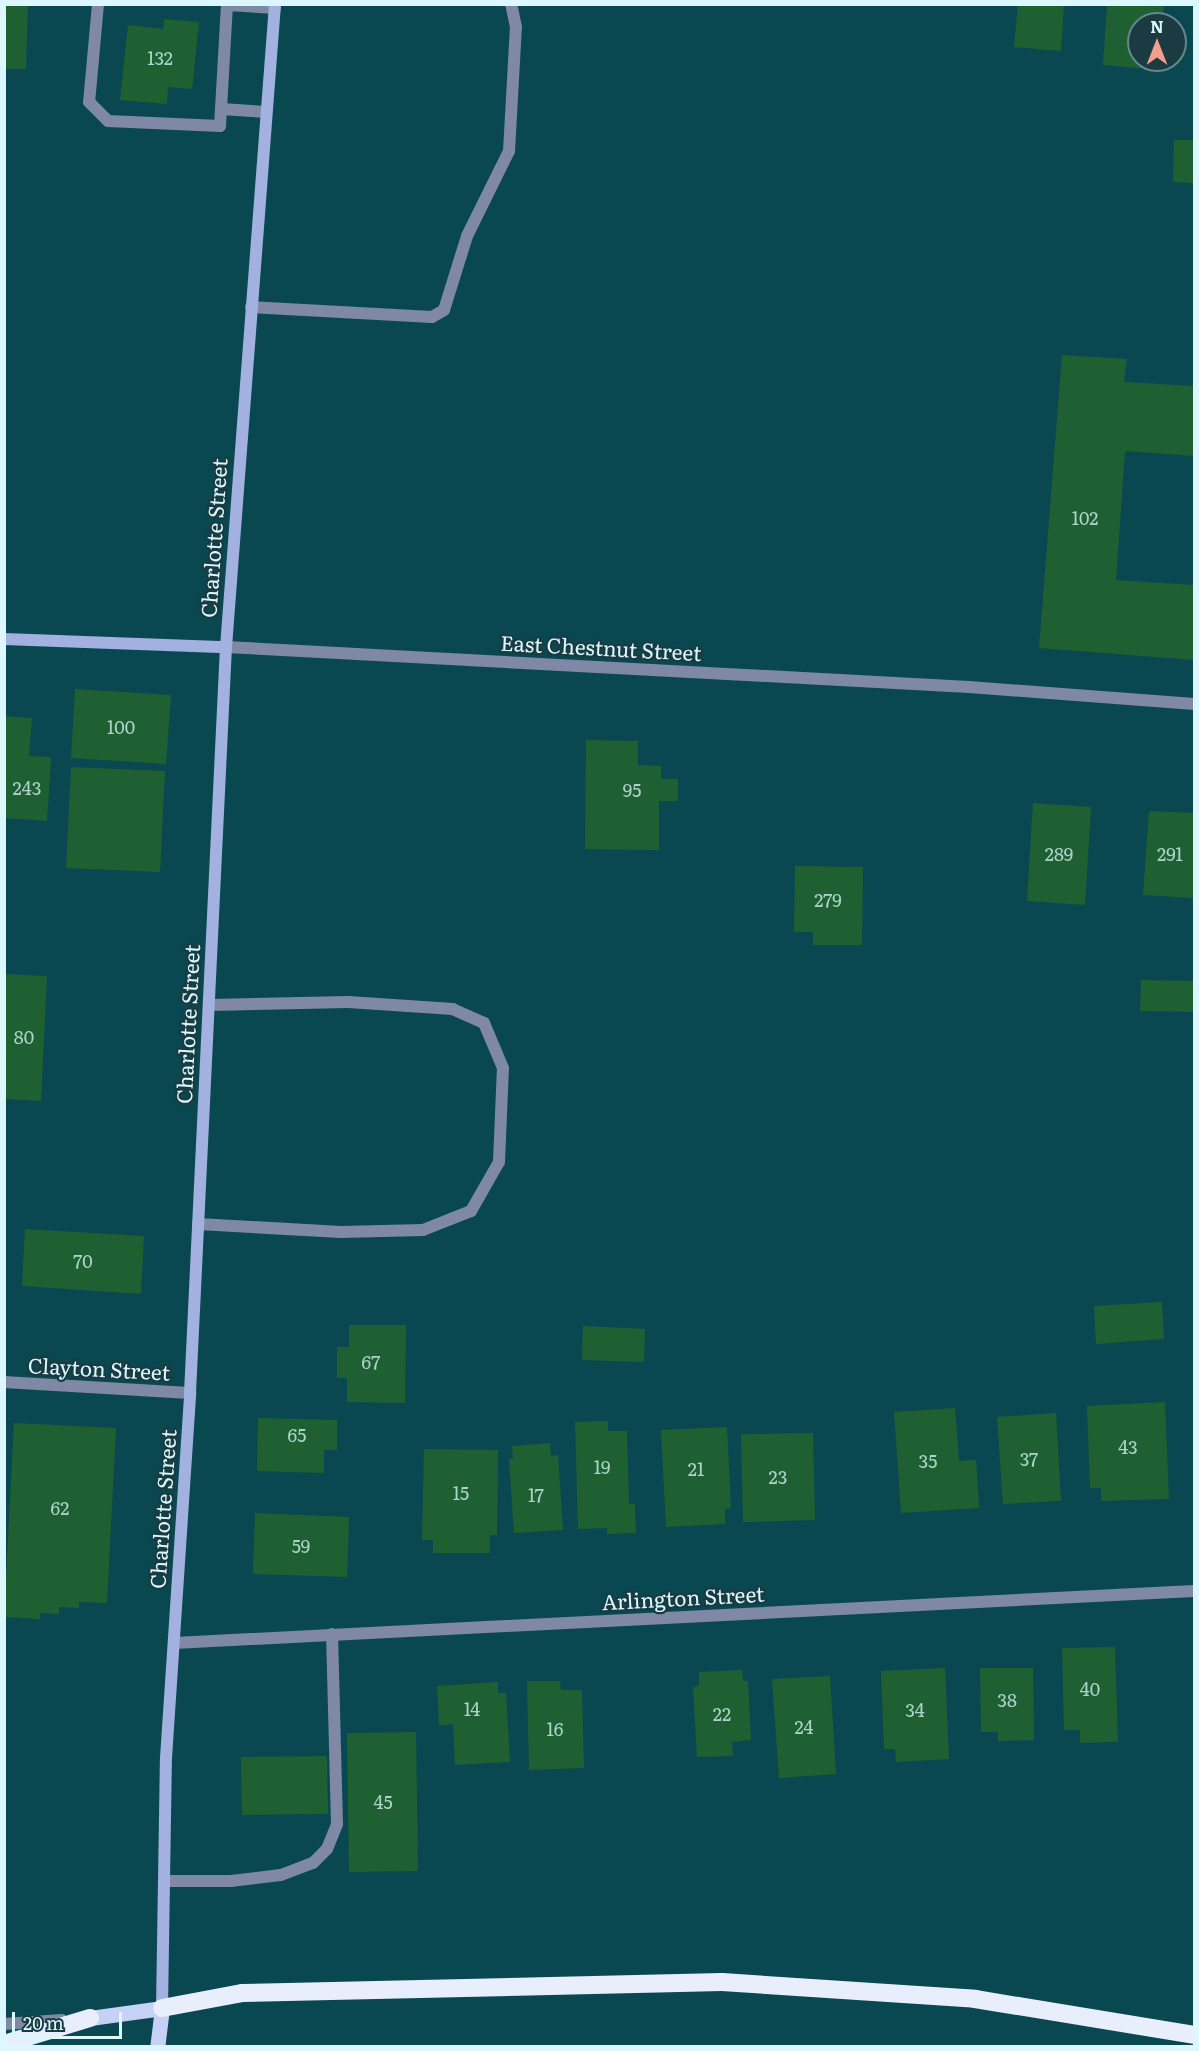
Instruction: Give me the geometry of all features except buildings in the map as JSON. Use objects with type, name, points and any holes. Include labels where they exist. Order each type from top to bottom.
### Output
[{"type":"highway","points":[[162,2008],[242,1993],[722,1982],[975,1999],[1194,2035]]},
{"type":"highway","points":[[4,2044],[90,2018]]},
{"type":"main road","points":[[90,2018],[162,2008]]},
{"type":"main road","name":"Charlotte Street","points":[[157,2046],[162,2008]]},
{"type":"street","points":[[98,4],[89,102],[108,122],[220,126],[227,5],[275,6]]},
{"type":"street","points":[[251,307],[432,317],[444,310],[467,236],[509,151],[516,27],[512,4]]},
{"type":"street","name":"Charlotte Street","points":[[162,2008],[166,1758],[190,1393],[226,647],[275,6]]},
{"type":"street","points":[[221,109],[266,112]]},
{"type":"street","name":"East Chestnut Street","points":[[4,639],[226,647],[969,687],[1194,704]]},
{"type":"street","points":[[198,1224],[341,1232],[423,1230],[471,1211],[499,1162],[503,1068],[483,1023],[453,1009],[359,1003],[209,1005]]},
{"type":"street","name":"Clayton Street","points":[[4,1382],[190,1393]]},
{"type":"street","name":"Arlington Street","points":[[174,1643],[1194,1591]]},
{"type":"street","points":[[164,1881],[231,1881],[281,1875],[312,1863],[327,1849],[337,1824],[332,1634]]},
{"type":"street","points":[[4,2024],[90,2018]]}]
